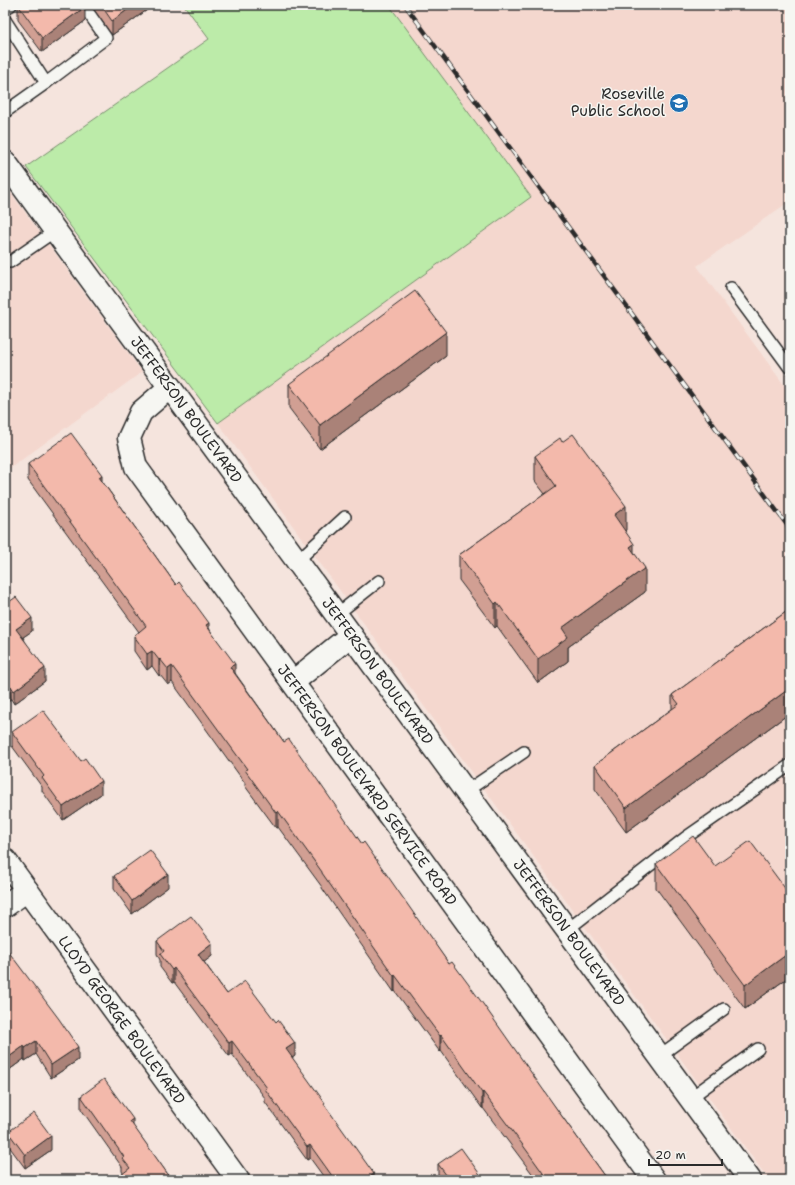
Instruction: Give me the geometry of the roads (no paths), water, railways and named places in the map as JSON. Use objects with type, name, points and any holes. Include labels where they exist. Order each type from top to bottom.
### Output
[{"type":"street","name":"JEFFERSON BOULEVARD","points":[[5,162],[750,1180]]},
{"type":"street","name":"JEFFERSON BOULEVARD SERVICE ROAD","points":[[170,387],[141,412],[129,438],[136,466],[654,1180]]},
{"type":"street","points":[[292,682],[351,635]]},
{"type":"street","name":"LLOYD GEORGE BOULEVARD","points":[[5,860],[238,1180]]},
{"type":"street","points":[[5,906],[27,890]]},
{"type":"lane","points":[[5,9],[11,5]]},
{"type":"lane","points":[[5,112],[106,38],[83,5]]},
{"type":"lane","points":[[5,20],[46,83]]},
{"type":"lane","points":[[10,262],[55,230]]},
{"type":"lane","points":[[731,288],[790,368]]},
{"type":"lane","points":[[297,561],[345,517]]},
{"type":"lane","points":[[336,615],[379,581]]},
{"type":"lane","points":[[465,792],[524,752]]},
{"type":"lane","points":[[567,930],[685,838],[790,765]]},
{"type":"lane","points":[[659,1056],[724,1010]]},
{"type":"lane","points":[[690,1098],[758,1049]]},
{"type":"railway","points":[[405,5],[790,529]]},
{"type":"place","name":"Roseville Public School","points":[[679,103]]}]
